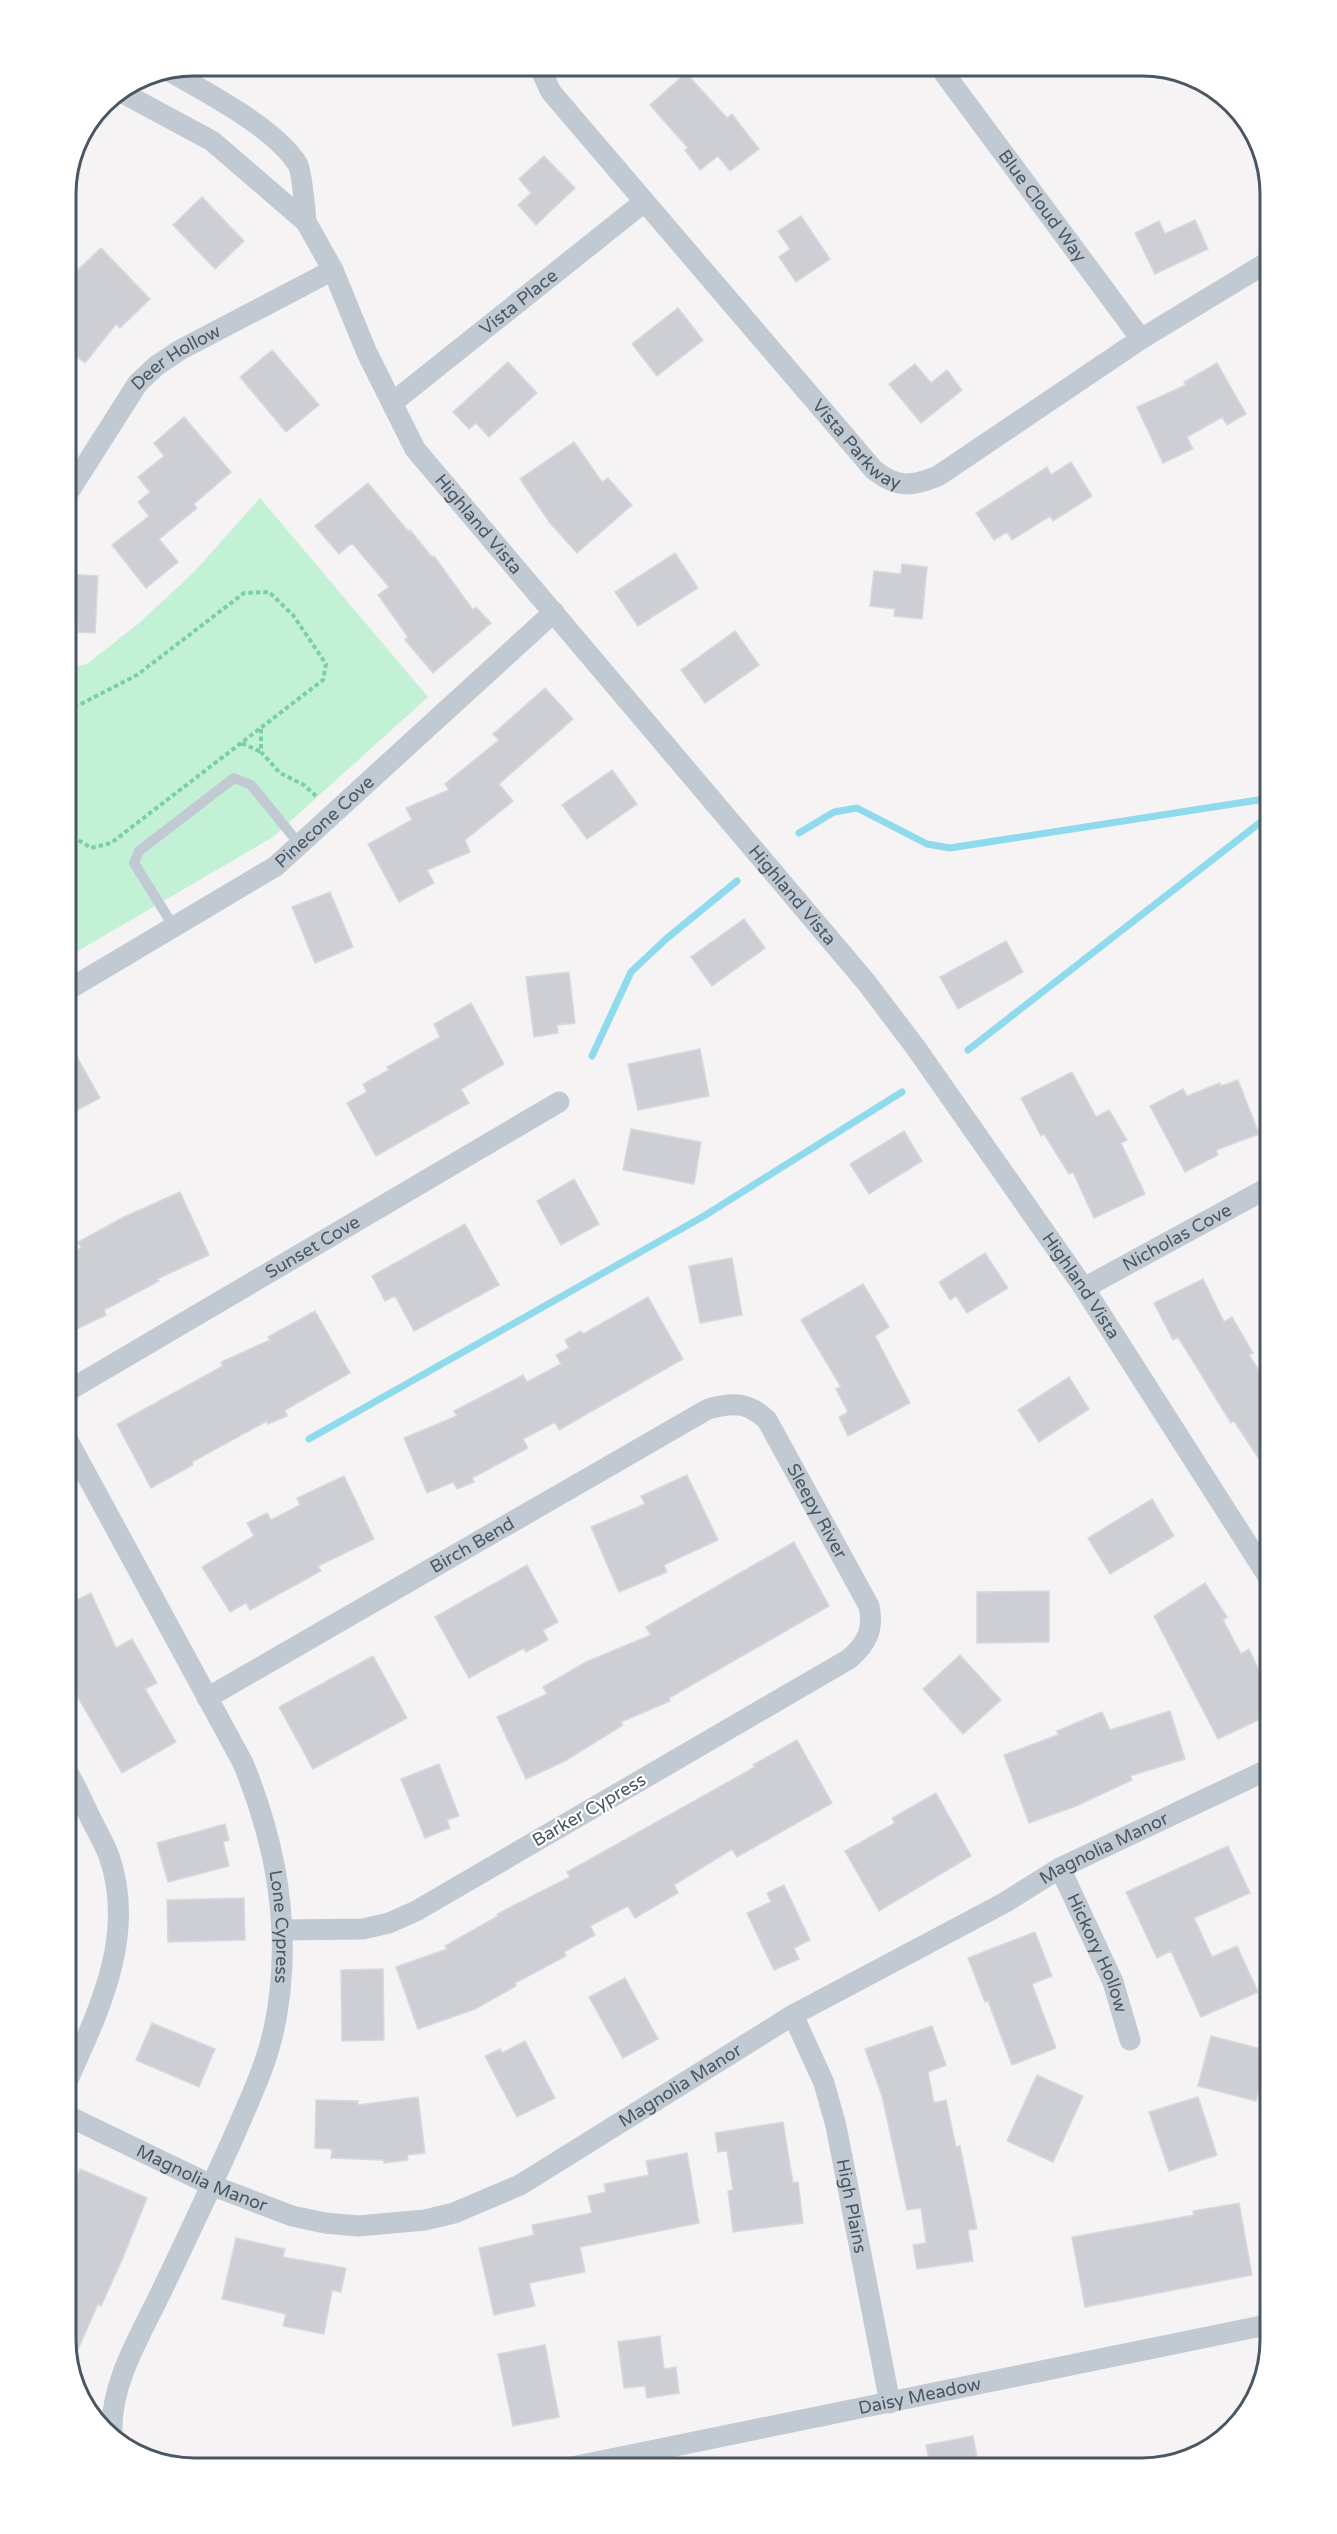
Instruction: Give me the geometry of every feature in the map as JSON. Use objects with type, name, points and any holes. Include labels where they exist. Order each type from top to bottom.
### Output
[{"type":"street","name":"Vista Parkway","points":[[544,76],[551,93],[874,470],[887,480],[903,485],[922,482],[938,476],[1141,339],[1261,266]]},
{"type":"street","name":"Blue Cloud Way","points":[[951,77],[1141,339]]},
{"type":"street","name":"Highland Vista","points":[[180,78],[246,117],[298,164],[306,222]]},
{"type":"street","name":"Highland Vista","points":[[129,96],[212,141],[306,222],[333,270],[367,353],[415,449],[866,982],[916,1048],[1083,1288],[1261,1565]]},
{"type":"street","name":"Vista Place","points":[[392,402],[644,202]]},
{"type":"street","name":"Deer Hollow","points":[[77,478],[123,404],[138,383],[156,366],[180,350],[333,270]]},
{"type":"street","name":"Pinecone Cove","points":[[77,985],[261,875],[300,845],[554,612]]},
{"type":"street","name":"Sunset Cove","points":[[76,1386],[559,1102]]},
{"type":"street","name":"Nicholas Cove","points":[[1083,1288],[1261,1191]]},
{"type":"street","name":"Birch Bend","points":[[207,1698],[708,1409],[724,1404],[741,1404]]},
{"type":"street","name":"Sleepy River","points":[[741,1404],[756,1410],[767,1420],[865,1595],[872,1617],[871,1630]]},
{"type":"street","name":"Lone Cypress","points":[[76,1456],[243,1762],[256,1793],[274,1855],[279,1882],[282,1930],[282,1969],[273,2031],[251,2097],[129,2360],[117,2391],[113,2424]]},
{"type":"street","name":"Barker Cypress","points":[[282,1930],[363,1929],[389,1923],[417,1911],[849,1659],[859,1651],[871,1630]]},
{"type":"street","name":"Magnolia Manor","points":[[76,2120],[211,2185],[292,2216],[325,2223],[389,2224],[425,2220],[454,2213],[520,2185],[793,2015],[1004,1903],[1060,1868],[1261,1773]]},
{"type":"street","points":[[76,1793],[109,1856],[120,1906],[119,1936],[111,1972],[95,2019],[76,2061]]},
{"type":"street","name":"Hickory Hollow","points":[[1060,1868],[1113,1982],[1130,2040]]},
{"type":"street","name":"High Plains","points":[[793,2015],[824,2083],[836,2126],[890,2403]]},
{"type":"street","name":"Daisy Meadow","points":[[619,2457],[1261,2326]]},
{"type":"lane","points":[[174,927],[134,863],[139,851],[234,778],[251,785],[300,845]]},
{"type":"path","points":[[77,705],[137,675],[244,593],[269,592],[293,615],[326,664],[323,680],[111,843],[91,848],[77,839]]},
{"type":"path","points":[[261,728],[261,752]]},
{"type":"path","points":[[242,743],[261,752],[280,773],[304,786],[317,797]]},
{"type":"green space","points":[[260,498],[428,697],[273,837],[77,952],[77,666],[87,664],[138,624],[194,572]]},
{"type":"building","points":[[682,77],[689,77],[727,118],[732,114],[759,149],[730,171],[718,156],[700,170],[685,150],[688,148],[650,105]]},
{"type":"building","points":[[544,156],[575,188],[536,225],[518,205],[531,193],[519,179]]},
{"type":"building","points":[[202,197],[244,241],[215,269],[173,225]]},
{"type":"building","points":[[801,216],[830,259],[796,282],[779,257],[790,249],[778,231]]},
{"type":"building","points":[[1195,220],[1208,249],[1155,274],[1135,233],[1159,221],[1165,234]]},
{"type":"building","points":[[101,248],[150,299],[120,328],[116,324],[85,363],[77,357],[77,271]]},
{"type":"building","points":[[678,308],[703,340],[657,376],[632,344]]},
{"type":"building","points":[[272,350],[319,405],[286,432],[240,377]]},
{"type":"building","points":[[508,362],[537,393],[489,437],[476,423],[469,429],[453,412]]},
{"type":"building","points":[[1217,363],[1246,414],[1227,425],[1222,417],[1187,437],[1193,449],[1163,463],[1137,407],[1186,385],[1184,382]]},
{"type":"building","points":[[915,364],[931,383],[947,370],[962,390],[921,423],[889,384]]},
{"type":"building","points":[[184,417],[231,472],[194,504],[197,508],[159,539],[178,562],[146,588],[112,545],[149,516],[138,502],[150,492],[138,477],[164,456],[154,443]]},
{"type":"building","points":[[574,442],[602,482],[608,478],[632,505],[577,553],[550,523],[520,479]]},
{"type":"building","points":[[1071,462],[1092,496],[1053,521],[1050,516],[1012,540],[1007,532],[994,540],[976,513],[1047,467],[1051,475]]},
{"type":"building","points":[[368,483],[408,531],[410,530],[432,557],[434,556],[473,610],[476,607],[491,623],[433,673],[405,640],[408,637],[378,595],[389,587],[352,543],[339,554],[315,526]]},
{"type":"building","points":[[675,553],[698,588],[638,626],[615,592]]},
{"type":"building","points":[[902,564],[927,567],[922,619],[894,616],[895,609],[870,606],[874,571],[901,574]]},
{"type":"building","points":[[77,575],[98,576],[95,633],[78,632]]},
{"type":"building","points":[[735,631],[759,665],[705,703],[681,670]]},
{"type":"building","points":[[545,688],[573,719],[499,784],[513,801],[465,840],[470,852],[427,870],[434,883],[399,902],[368,844],[412,820],[406,808],[449,790],[445,784],[499,740],[493,734]]},
{"type":"building","points":[[612,770],[637,804],[587,839],[562,805]]},
{"type":"building","points":[[330,892],[353,947],[315,963],[292,907]]},
{"type":"building","points":[[744,919],[765,948],[712,986],[691,957]]},
{"type":"building","points":[[1006,941],[1023,972],[958,1009],[940,977]]},
{"type":"building","points":[[569,972],[575,1023],[557,1025],[558,1033],[534,1037],[526,977]]},
{"type":"building","points":[[471,1003],[504,1064],[461,1089],[469,1103],[376,1156],[347,1103],[367,1092],[363,1084],[389,1070],[387,1067],[440,1037],[434,1024]]},
{"type":"building","points":[[700,1049],[709,1096],[638,1110],[628,1064]]},
{"type":"building","points":[[77,1056],[100,1098],[77,1110]]},
{"type":"building","points":[[1072,1072],[1096,1117],[1109,1110],[1127,1140],[1121,1143],[1145,1194],[1094,1218],[1073,1172],[1069,1174],[1044,1134],[1041,1136],[1021,1098]]},
{"type":"building","points":[[1238,1080],[1259,1134],[1216,1150],[1218,1155],[1185,1172],[1150,1106],[1183,1089],[1187,1096],[1220,1083],[1221,1086]]},
{"type":"building","points":[[631,1129],[701,1142],[694,1184],[623,1170]]},
{"type":"building","points":[[904,1131],[922,1161],[869,1194],[850,1164]]},
{"type":"building","points":[[574,1179],[599,1224],[561,1245],[537,1201]]},
{"type":"building","points":[[180,1192],[209,1255],[157,1279],[159,1281],[104,1310],[106,1315],[76,1329],[77,1250],[81,1248],[78,1242],[124,1217]]},
{"type":"building","points":[[465,1224],[499,1285],[414,1331],[395,1296],[385,1301],[372,1276]]},
{"type":"building","points":[[985,1253],[1008,1288],[967,1313],[956,1296],[950,1300],[939,1282]]},
{"type":"building","points":[[732,1258],[742,1315],[700,1323],[689,1266]]},
{"type":"building","points":[[1203,1279],[1224,1322],[1232,1317],[1253,1353],[1249,1355],[1261,1374],[1261,1462],[1234,1421],[1231,1423],[1178,1337],[1173,1340],[1154,1303]]},
{"type":"building","points":[[863,1284],[889,1327],[875,1336],[910,1403],[848,1436],[839,1417],[848,1412],[836,1389],[841,1387],[801,1320]]},
{"type":"building","points":[[648,1297],[683,1359],[559,1430],[555,1422],[523,1439],[528,1448],[472,1478],[474,1482],[457,1489],[453,1482],[427,1493],[404,1438],[457,1416],[454,1411],[523,1375],[527,1382],[561,1364],[556,1355],[569,1348],[565,1340],[581,1331],[583,1334]]},
{"type":"building","points":[[315,1311],[350,1373],[285,1410],[287,1416],[268,1424],[267,1421],[192,1462],[193,1465],[151,1488],[117,1424],[223,1366],[221,1362],[270,1340],[268,1337]]},
{"type":"building","points":[[1069,1377],[1089,1409],[1039,1442],[1018,1410]]},
{"type":"building","points":[[687,1475],[718,1540],[664,1565],[667,1572],[619,1592],[591,1527],[645,1504],[641,1496]]},
{"type":"building","points":[[344,1476],[374,1539],[318,1566],[321,1571],[250,1610],[246,1603],[230,1612],[202,1567],[254,1536],[247,1523],[267,1513],[271,1520],[300,1505],[297,1498]]},
{"type":"building","points":[[1152,1499],[1174,1536],[1110,1574],[1088,1538]]},
{"type":"building","points":[[794,1542],[829,1606],[669,1698],[670,1701],[621,1722],[623,1725],[565,1761],[526,1779],[497,1717],[547,1694],[543,1687],[586,1662],[651,1635],[646,1627]]},
{"type":"building","points":[[527,1565],[558,1622],[543,1630],[548,1640],[526,1652],[524,1648],[469,1678],[435,1617]]},
{"type":"building","points":[[1205,1583],[1227,1617],[1223,1620],[1241,1654],[1249,1649],[1261,1675],[1261,1719],[1218,1739],[1154,1616]]},
{"type":"building","points":[[1049,1591],[1049,1642],[977,1643],[977,1592]]},
{"type":"building","points":[[91,1593],[116,1648],[132,1639],[157,1683],[145,1689],[176,1742],[122,1773],[76,1695],[76,1600]]},
{"type":"building","points":[[960,1655],[1001,1700],[963,1734],[923,1689]]},
{"type":"building","points":[[373,1656],[407,1718],[313,1769],[279,1707]]},
{"type":"building","points":[[1170,1711],[1185,1759],[1130,1776],[1132,1780],[1076,1806],[1029,1823],[1004,1755],[1058,1735],[1057,1731],[1102,1712],[1110,1730]]},
{"type":"building","points":[[797,1740],[832,1803],[737,1857],[732,1849],[674,1885],[678,1893],[635,1918],[628,1906],[590,1926],[595,1935],[564,1952],[566,1956],[515,1983],[516,1986],[475,2009],[418,2029],[396,1967],[447,1949],[445,1946],[498,1916],[497,1914],[570,1877],[567,1872],[755,1767],[753,1765]]},
{"type":"building","points":[[439,1764],[459,1816],[447,1820],[450,1828],[425,1838],[401,1779]]},
{"type":"building","points":[[936,1793],[971,1856],[879,1911],[845,1851],[895,1823],[892,1818]]},
{"type":"building","points":[[225,1824],[229,1840],[223,1842],[229,1866],[168,1882],[157,1843]]},
{"type":"building","points":[[1228,1846],[1250,1893],[1194,1918],[1212,1957],[1237,1946],[1258,1992],[1201,2017],[1171,1951],[1157,1958],[1126,1892]]},
{"type":"building","points":[[784,1885],[810,1940],[794,1948],[799,1959],[774,1970],[747,1913],[771,1902],[767,1893]]},
{"type":"building","points":[[244,1898],[245,1940],[168,1942],[167,1900]]},
{"type":"building","points":[[1035,1932],[1052,1976],[1032,1984],[1056,2048],[1012,2065],[988,2001],[985,2002],[968,1958]]},
{"type":"building","points":[[383,1969],[384,2040],[342,2041],[341,1970]]},
{"type":"building","points":[[625,1978],[658,2039],[623,2058],[589,1997]]},
{"type":"building","points":[[152,2023],[215,2049],[199,2087],[136,2060]]},
{"type":"building","points":[[932,2026],[946,2065],[928,2072],[934,2103],[946,2100],[956,2147],[960,2146],[977,2229],[968,2230],[973,2261],[917,2269],[913,2245],[926,2243],[921,2208],[907,2210],[882,2096],[865,2049]]},
{"type":"building","points":[[1211,2036],[1261,2049],[1261,2082],[1256,2101],[1198,2086]]},
{"type":"building","points":[[525,2041],[555,2098],[517,2117],[485,2056],[500,2049],[502,2053]]},
{"type":"building","points":[[1037,2075],[1083,2096],[1053,2162],[1007,2141]]},
{"type":"building","points":[[418,2097],[425,2153],[407,2155],[408,2160],[384,2163],[384,2160],[331,2158],[332,2149],[315,2148],[316,2100],[358,2101],[358,2105]]},
{"type":"building","points":[[1198,2097],[1217,2155],[1169,2171],[1149,2112]]},
{"type":"building","points":[[783,2122],[793,2183],[798,2182],[803,2223],[733,2232],[728,2191],[733,2190],[727,2151],[718,2152],[715,2133]]},
{"type":"building","points":[[687,2153],[699,2223],[580,2247],[585,2272],[529,2283],[535,2306],[494,2315],[479,2248],[534,2235],[532,2225],[592,2213],[588,2196],[606,2192],[604,2184],[649,2175],[646,2161]]},
{"type":"building","points":[[80,2169],[147,2198],[122,2260],[101,2306],[98,2304],[77,2350],[76,2339],[76,2178]]},
{"type":"building","points":[[1239,2203],[1252,2275],[1085,2307],[1072,2237],[1194,2215],[1193,2211]]},
{"type":"building","points":[[236,2238],[285,2249],[283,2257],[346,2268],[341,2292],[332,2290],[324,2334],[283,2326],[286,2314],[222,2299]]},
{"type":"building","points":[[660,2336],[664,2369],[676,2367],[679,2393],[647,2398],[645,2386],[624,2388],[618,2342]]},
{"type":"building","points":[[545,2345],[559,2417],[513,2426],[498,2354]]},
{"type":"building","points":[[973,2436],[977,2458],[929,2458],[926,2445]]},
{"type":"waterway","points":[[799,833],[834,812],[857,808],[927,844],[950,848],[1261,800]]},
{"type":"waterway","points":[[968,1050],[1261,822]]},
{"type":"waterway","points":[[592,1056],[631,972],[666,939],[737,881]]},
{"type":"waterway","points":[[309,1439],[704,1216],[902,1092]]}]
